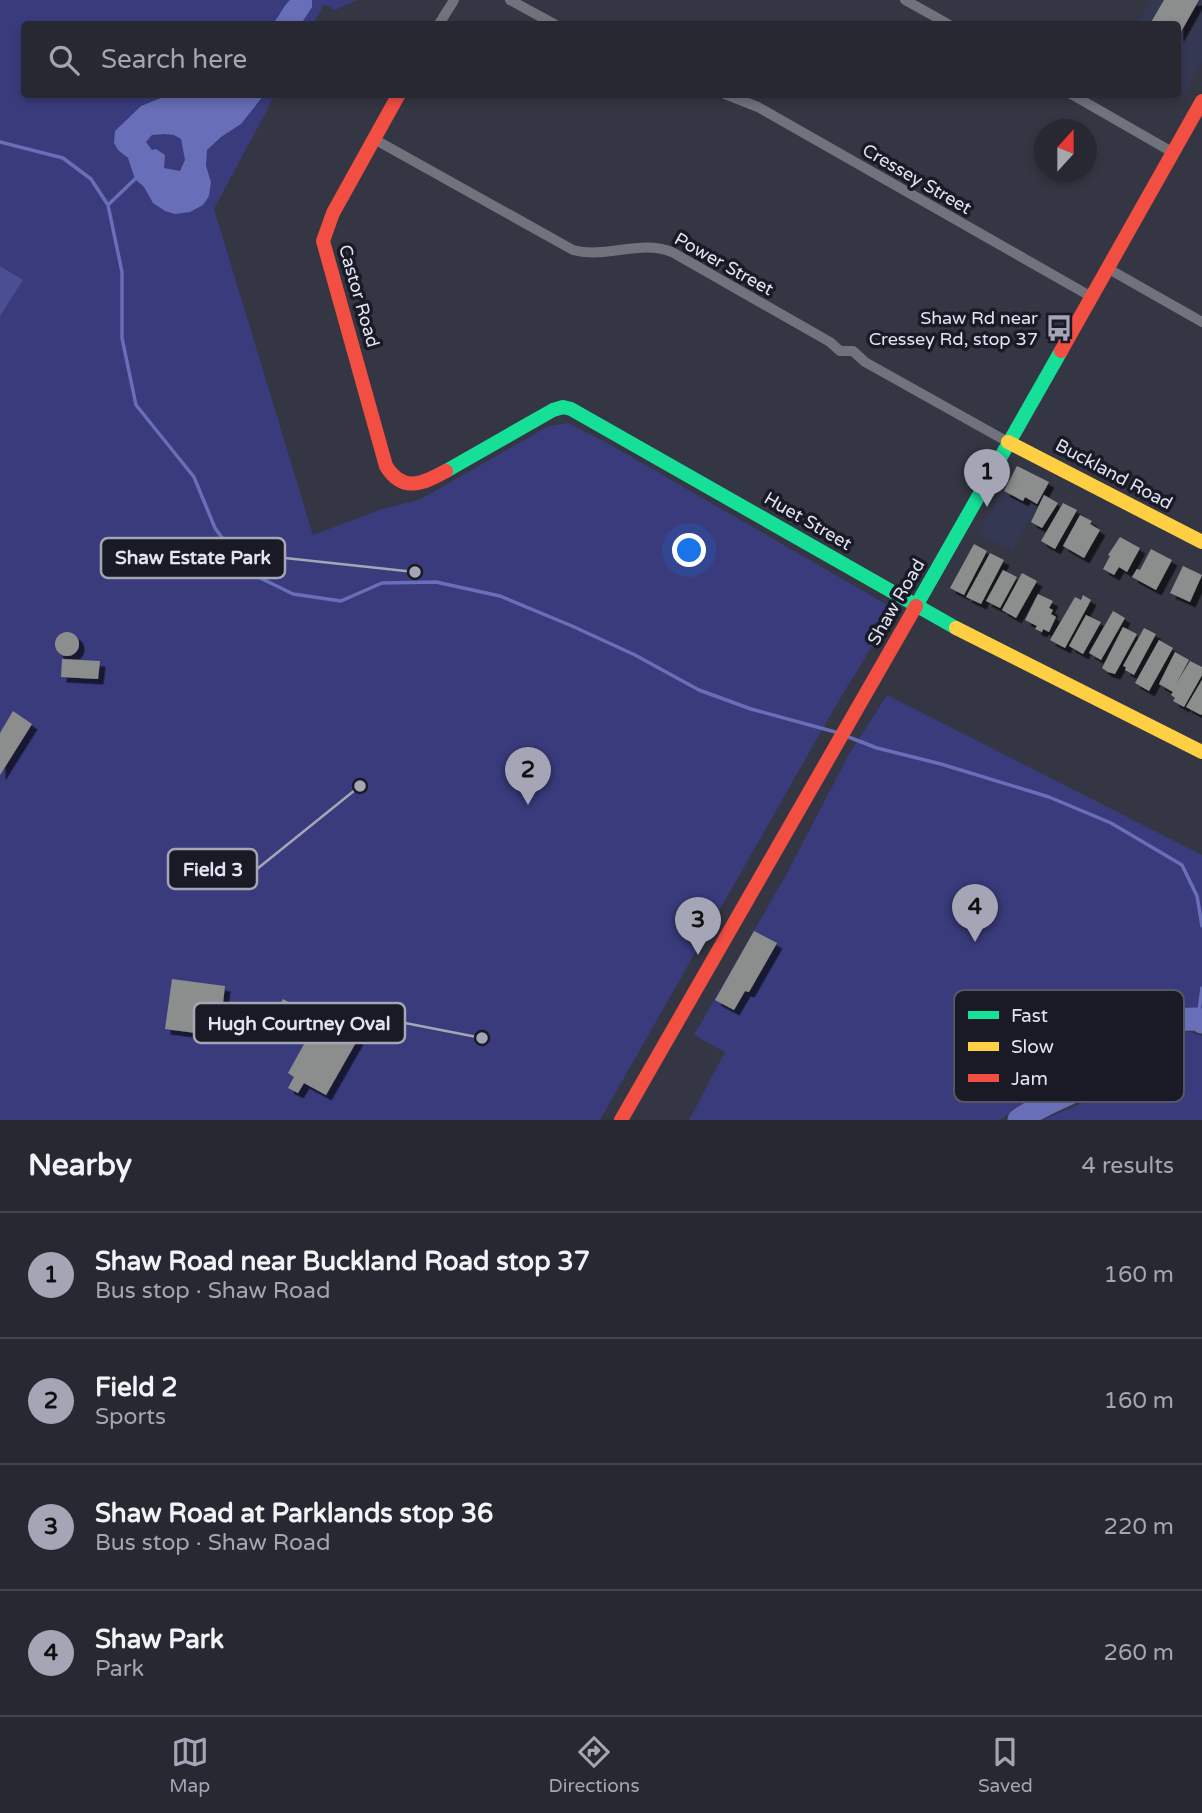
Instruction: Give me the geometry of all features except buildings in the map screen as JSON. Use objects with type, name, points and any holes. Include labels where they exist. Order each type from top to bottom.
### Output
[{"type":"street","points":[[441,21],[454,0]]},
{"type":"street","points":[[510,0],[548,21]]},
{"type":"street","points":[[905,0],[943,21]]},
{"type":"street","name":"Castor Road","points":[[396,478],[386,466],[323,241],[328,221],[397,98]]},
{"type":"street","name":"Cressey Street","points":[[735,98],[758,107],[1090,296]]},
{"type":"street","points":[[1078,98],[1172,152]]},
{"type":"street","name":"Shaw Road","points":[[621,1120],[855,714],[1202,101]]},
{"type":"street","name":"Power Street","points":[[374,139],[573,250],[587,252],[656,247],[672,252],[830,342],[838,350],[853,351],[865,362],[1008,442]]},
{"type":"street","points":[[1107,268],[1202,322]]},
{"type":"street","name":"Huet Street","points":[[396,478],[423,484],[547,412],[567,408],[627,439],[916,606],[1202,752]]},
{"type":"street","name":"Buckland Road","points":[[1008,442],[1202,542]]},
{"type":"shaded area","points":[[0,0],[357,0],[335,10],[324,4],[315,21],[21,21],[21,98],[273,98],[214,209],[313,535],[382,509],[419,500],[549,426],[568,423],[891,607],[892,613],[835,707],[600,1120],[0,1120]]},
{"type":"shaded area","points":[[1151,0],[1202,0],[1202,62],[1184,95],[1181,93],[1181,21],[1139,21]]},
{"type":"shaded area","points":[[0,266],[23,280],[0,316]]},
{"type":"shaded area","points":[[1018,466],[1050,483],[1013,550],[978,533]]},
{"type":"shaded area","points":[[887,695],[1202,855],[1202,1011],[1184,1010],[1184,990],[954,990],[954,1102],[1028,1102],[1000,1120],[689,1120],[725,1052],[694,1035],[786,875],[848,756]]},
{"type":"shaded area","points":[[1184,1030],[1202,1036],[1202,1120],[1043,1120],[1085,1102],[1184,1102]]},
{"type":"water","points":[[290,0],[312,0],[312,7],[303,21],[274,21]]},
{"type":"water","points":[[161,98],[262,98],[241,124],[207,150],[206,166],[211,182],[209,196],[203,205],[190,212],[175,214],[153,203],[144,187],[135,179],[128,158],[114,143],[115,131],[141,106]],"holes":[[[152,135],[174,135],[181,139],[185,160],[180,171],[164,168],[165,155],[156,149],[152,150],[146,142]]]},
{"type":"waterway","points":[[0,142],[63,158],[91,179],[108,205],[122,272],[122,338],[136,405],[194,477],[215,528],[246,571],[293,594],[341,601],[382,583],[436,582],[500,596],[635,655],[699,690],[751,709],[839,733]]},
{"type":"waterway","points":[[108,205],[135,179]]},
{"type":"waterway","points":[[846,736],[877,748],[941,764],[1049,797],[1111,823],[1182,865],[1197,896],[1202,926]]},
{"type":"waterway","points":[[1198,1019],[1202,988]]},
{"type":"waterway","points":[[1184,1019],[1198,1019],[1202,1022]]},
{"type":"waterway","points":[[1019,1120],[1050,1102]]},
{"type":"traffic: fast","points":[[916,606],[1061,351]]},
{"type":"traffic: fast","points":[[446,471],[553,410],[563,407],[571,409],[956,628]]},
{"type":"traffic: slow","points":[[1008,442],[1202,542]]},
{"type":"traffic: slow","points":[[956,628],[1202,752]]},
{"type":"traffic: jam","points":[[397,98],[333,213],[323,241],[386,466],[399,480],[414,484],[446,471]]},
{"type":"traffic: jam","points":[[1061,351],[1202,101]]},
{"type":"traffic: jam","points":[[621,1120],[916,606]]},
{"type":"place","name":"Shaw Rd near Cressey Rd, stop 37","points":[[1059,328]]},
{"type":"place","name":"Shaw Road near Buckland Road stop 37","points":[[987,507]]},
{"type":"place","name":"Shaw Estate Park","points":[[415,572]]},
{"type":"place","name":"Field 3","points":[[360,786]]},
{"type":"place","name":"Field 2","points":[[528,805]]},
{"type":"place","name":"Shaw Park","points":[[975,942]]},
{"type":"place","name":"Shaw Road at Parklands stop 36","points":[[698,955]]},
{"type":"place","name":"Hugh Courtney Oval","points":[[482,1038]]}]
